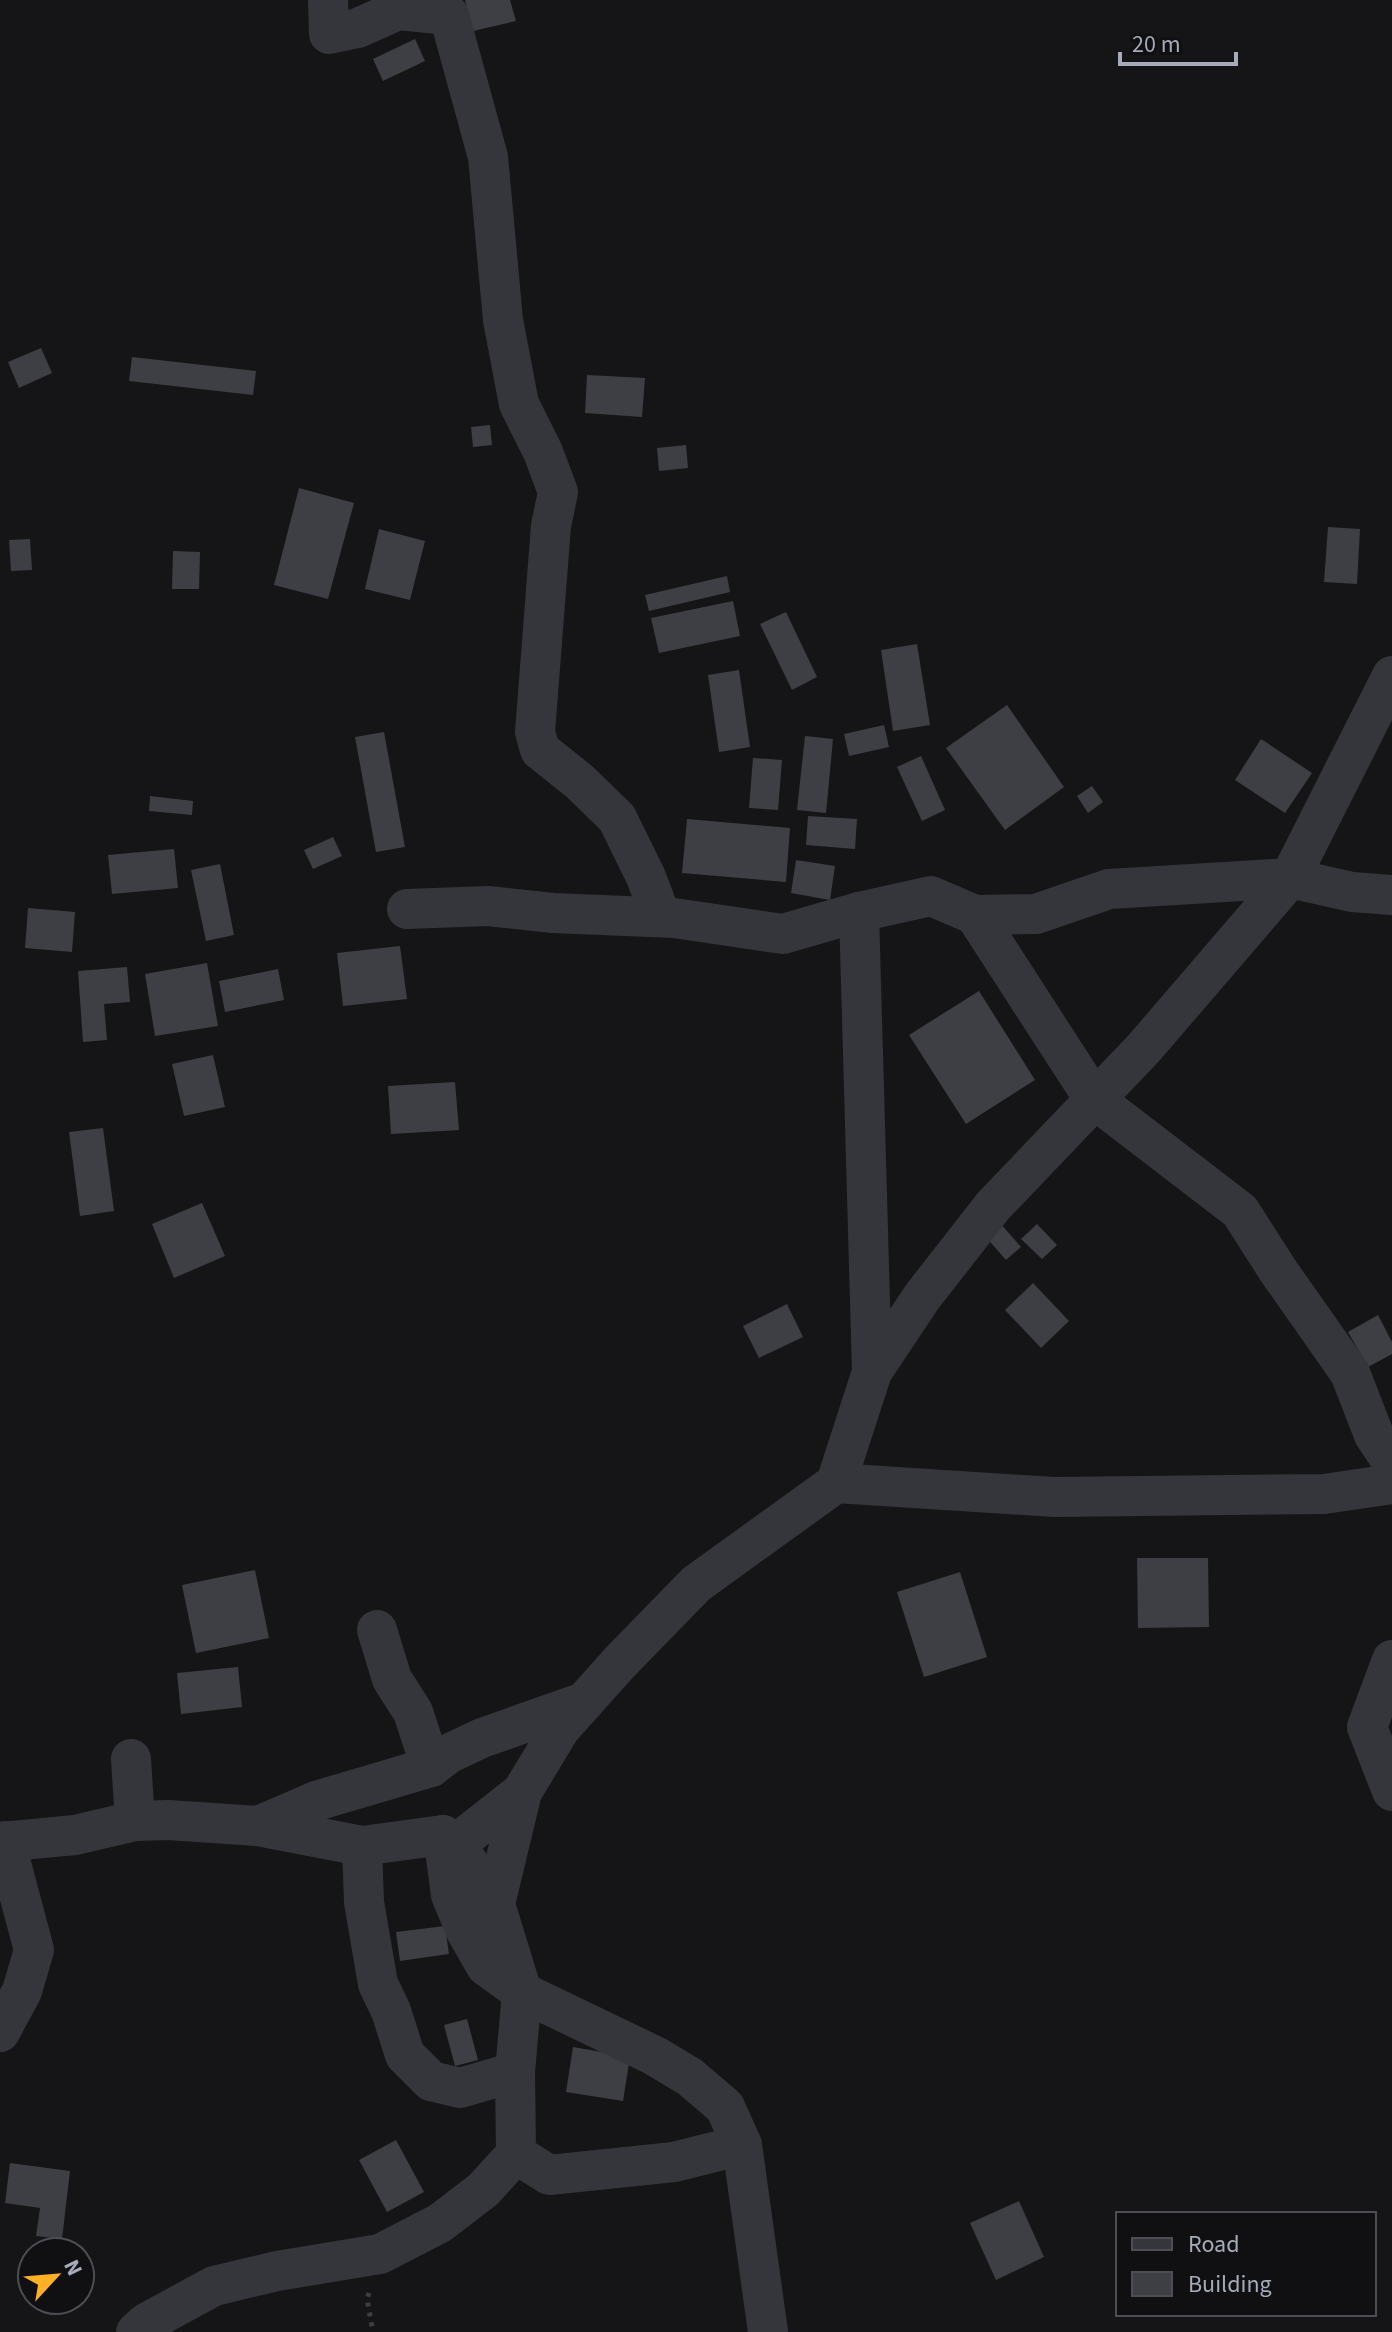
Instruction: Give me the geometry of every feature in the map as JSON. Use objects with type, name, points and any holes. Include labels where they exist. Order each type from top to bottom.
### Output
[{"type":"street","points":[[328,0],[329,34],[358,28],[398,10],[449,15],[488,157],[503,320],[519,404],[543,452],[558,492],[551,526],[535,732],[540,750],[580,782],[617,818],[646,877],[661,917]]},
{"type":"street","points":[[495,1904],[522,1792],[560,1729],[696,1584],[836,1483],[872,1372],[922,1297],[993,1206],[1144,1048],[1290,878],[1392,676]]},
{"type":"street","points":[[407,909],[488,906],[553,913],[661,917],[783,934],[859,912],[931,896],[975,915],[1036,914],[1109,889],[1290,878],[1352,892],[1392,895]]},
{"type":"street","points":[[859,912],[872,1372]]},
{"type":"street","points":[[975,915],[1094,1099],[1240,1211],[1350,1373],[1374,1435],[1392,1462]]},
{"type":"street","points":[[836,1483],[1054,1497],[1324,1494],[1392,1484]]},
{"type":"street","points":[[377,1630],[392,1679],[413,1712],[431,1767]]},
{"type":"street","points":[[1392,1660],[1367,1727],[1392,1791]]},
{"type":"street","points":[[258,1826],[316,1801],[431,1767],[448,1754],[482,1738],[584,1702]]},
{"type":"street","points":[[131,1759],[135,1821]]},
{"type":"street","points":[[0,2032],[22,1991],[34,1950],[3,1842],[75,1835],[135,1821],[168,1820],[258,1826],[362,1846],[449,1840],[522,1792]]},
{"type":"street","points":[[136,2332],[146,2323],[214,2286],[277,2271],[380,2254],[440,2223],[483,2190],[516,2154],[515,2072],[522,1992],[495,1904],[449,1840]]},
{"type":"street","points":[[449,1840],[451,1895],[466,1931],[486,1966],[522,1992],[655,2056],[690,2077],[725,2107],[742,2145],[768,2332]]},
{"type":"street","points":[[362,1846],[364,1902],[378,1984],[391,2011],[405,2055],[431,2081],[460,2088],[515,2072]]},
{"type":"street","points":[[516,2154],[549,2175],[674,2162],[742,2145]]},
{"type":"building","points":[[465,0],[510,0],[516,21],[473,31]]},
{"type":"building","points":[[415,39],[425,61],[383,81],[373,59]]},
{"type":"building","points":[[41,348],[52,373],[19,388],[8,362]]},
{"type":"building","points":[[132,357],[256,371],[253,395],[129,381]]},
{"type":"building","points":[[587,375],[645,378],[642,417],[585,413]]},
{"type":"building","points":[[490,425],[492,445],[473,447],[471,427]]},
{"type":"building","points":[[686,445],[688,468],[659,471],[657,448]]},
{"type":"building","points":[[299,488],[354,503],[328,599],[274,585]]},
{"type":"building","points":[[1328,527],[1360,529],[1357,584],[1324,582]]},
{"type":"building","points":[[379,529],[425,541],[410,600],[365,589]]},
{"type":"building","points":[[30,539],[32,570],[11,571],[9,540]]},
{"type":"building","points":[[173,551],[200,552],[199,589],[172,589]]},
{"type":"building","points":[[727,576],[730,592],[649,611],[645,595]]},
{"type":"building","points":[[733,601],[740,636],[659,653],[651,618]]},
{"type":"building","points":[[786,612],[817,677],[792,690],[760,624]]},
{"type":"building","points":[[917,644],[930,725],[893,731],[881,650]]},
{"type":"building","points":[[739,670],[750,747],[719,752],[708,675]]},
{"type":"building","points":[[1007,705],[1064,787],[1005,830],[946,748]]},
{"type":"building","points":[[884,725],[889,747],[849,756],[844,734]]},
{"type":"building","points":[[384,732],[405,847],[376,852],[355,737]]},
{"type":"building","points":[[805,736],[833,739],[826,813],[797,810]]},
{"type":"building","points":[[1261,739],[1312,773],[1285,813],[1235,780]]},
{"type":"building","points":[[921,756],[945,810],[922,821],[897,767]]},
{"type":"building","points":[[753,758],[782,760],[778,810],[749,808]]},
{"type":"building","points":[[1092,786],[1103,802],[1088,813],[1077,796]]},
{"type":"building","points":[[150,796],[193,801],[192,815],[149,811]]},
{"type":"building","points":[[808,816],[857,819],[855,849],[806,845]]},
{"type":"building","points":[[687,819],[790,828],[786,882],[682,873]]},
{"type":"building","points":[[333,837],[342,856],[313,869],[304,850]]},
{"type":"building","points":[[174,849],[178,888],[112,894],[108,855]]},
{"type":"building","points":[[796,860],[835,866],[830,900],[791,893]]},
{"type":"building","points":[[220,864],[234,935],[206,941],[191,870]]},
{"type":"building","points":[[28,908],[75,912],[72,952],[25,948]]},
{"type":"building","points":[[400,946],[407,999],[343,1006],[337,953]]},
{"type":"building","points":[[207,963],[218,1026],[155,1036],[145,974]]},
{"type":"building","points":[[127,967],[130,1002],[104,1004],[107,1040],[83,1042],[78,971]]},
{"type":"building","points":[[278,969],[284,1000],[225,1012],[219,981]]},
{"type":"building","points":[[979,991],[1035,1080],[966,1124],[909,1035]]},
{"type":"building","points":[[213,1055],[225,1107],[184,1116],[172,1064]]},
{"type":"building","points":[[455,1082],[459,1130],[391,1134],[388,1086]]},
{"type":"building","points":[[103,1128],[114,1211],[80,1216],[69,1132]]},
{"type":"building","points":[[202,1203],[225,1256],[174,1278],[152,1224]]},
{"type":"building","points":[[1000,1223],[1021,1247],[1006,1260],[985,1236]]},
{"type":"building","points":[[1037,1224],[1057,1245],[1042,1259],[1021,1239]]},
{"type":"building","points":[[1033,1283],[1069,1321],[1041,1348],[1005,1310]]},
{"type":"building","points":[[787,1304],[803,1337],[759,1358],[743,1326]]},
{"type":"building","points":[[1378,1315],[1392,1342],[1392,1354],[1368,1367],[1348,1332]]},
{"type":"building","points":[[1137,1558],[1208,1558],[1209,1627],[1138,1628]]},
{"type":"building","points":[[255,1570],[269,1638],[196,1653],[182,1585]]},
{"type":"building","points":[[960,1572],[987,1657],[924,1677],[897,1592]]},
{"type":"building","points":[[238,1667],[242,1707],[181,1714],[177,1673]]},
{"type":"building","points":[[445,1926],[449,1954],[400,1961],[396,1932]]},
{"type":"building","points":[[467,2019],[478,2060],[455,2066],[444,2025]]},
{"type":"building","points":[[573,2047],[630,2057],[623,2101],[566,2092]]},
{"type":"building","points":[[396,2140],[424,2192],[387,2212],[359,2160]]},
{"type":"building","points":[[10,2163],[70,2171],[62,2236],[36,2236],[40,2208],[5,2203]]},
{"type":"building","points":[[1019,2201],[1044,2257],[996,2280],[970,2223]]}]
